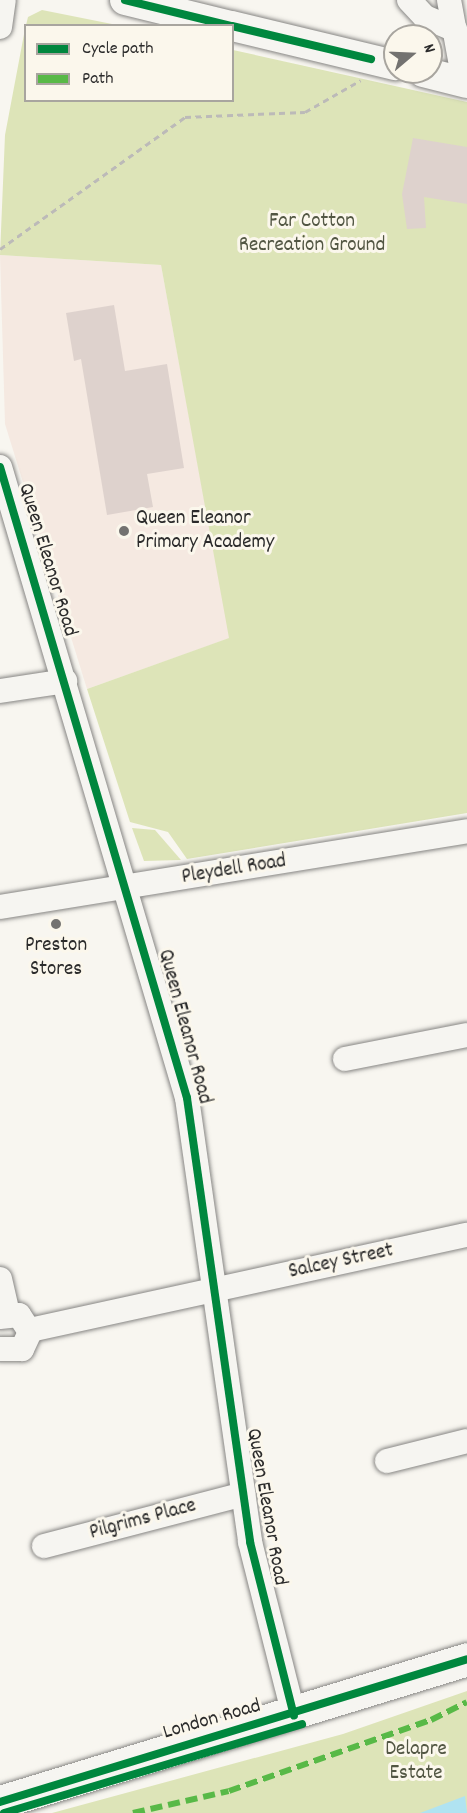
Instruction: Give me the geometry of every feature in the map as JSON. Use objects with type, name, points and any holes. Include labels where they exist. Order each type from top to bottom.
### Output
[{"type":"highway","name":"London Road","points":[[0,1802],[294,1716],[467,1659]]},
{"type":"main road","points":[[125,0],[224,24]]},
{"type":"main road","points":[[234,26],[383,62]]},
{"type":"main road","points":[[443,77],[466,83]]},
{"type":"street","points":[[0,27],[4,0]]},
{"type":"street","points":[[409,0],[425,17],[455,30]]},
{"type":"street","points":[[449,0],[466,83]]},
{"type":"street","name":"Queen Eleanor Road","points":[[1,470],[128,887],[187,1098],[250,1542],[294,1716]]},
{"type":"street","points":[[0,691],[65,681]]},
{"type":"street","name":"Pleydell Road","points":[[0,907],[467,831]]},
{"type":"street","points":[[345,1059],[467,1035]]},
{"type":"street","name":"Salcey Street","points":[[30,1330],[467,1235]]},
{"type":"street","points":[[0,1279],[4,1315],[19,1315],[30,1330],[22,1349],[0,1349]]},
{"type":"street","points":[[387,1461],[467,1442]]},
{"type":"street","name":"Pilgrims Place","points":[[44,1545],[243,1494]]},
{"type":"path","points":[[0,249],[185,117],[305,112],[365,78],[383,62]]},
{"type":"shaded area","name":"Queen Eleanor Primary Academy","points":[[0,255],[161,265],[230,638],[87,689],[5,424]]},
{"type":"green space","points":[[42,10],[112,24],[26,24],[28,17]]},
{"type":"green space","name":"Far Cotton Recreation Ground","points":[[24,34],[24,102],[234,102],[234,50],[467,102],[467,813],[187,859],[168,832],[130,822],[87,689],[229,638],[161,265],[0,255],[5,135]]},
{"type":"green space","points":[[132,828],[155,830],[181,860],[144,861]]},
{"type":"green space","name":"Delapre Estate","points":[[467,1691],[467,1813],[52,1813],[343,1734]]},
{"type":"water","points":[[465,1796],[467,1813],[420,1813]]},
{"type":"building","points":[[413,138],[467,147],[467,204],[424,197],[426,228],[407,229],[402,194]]},
{"type":"building","points":[[114,305],[125,371],[167,364],[184,468],[147,474],[153,507],[107,515],[81,359],[74,361],[66,313]]},
{"type":"marked path","points":[[133,1813],[229,1791],[431,1720],[467,1702]]},
{"type":"cycle path","points":[[125,0],[223,24]]},
{"type":"cycle path","points":[[234,26],[371,59]]},
{"type":"cycle path","points":[[0,467],[187,1098],[250,1542],[294,1716]]},
{"type":"cycle path","points":[[0,1802],[467,1659]]},
{"type":"cycle path","points":[[4,1813],[302,1724]]},
{"type":"place","name":"Queen Eleanor Primary Academy","points":[[124,531]]},
{"type":"place","name":"Preston Stores","points":[[56,924]]}]
